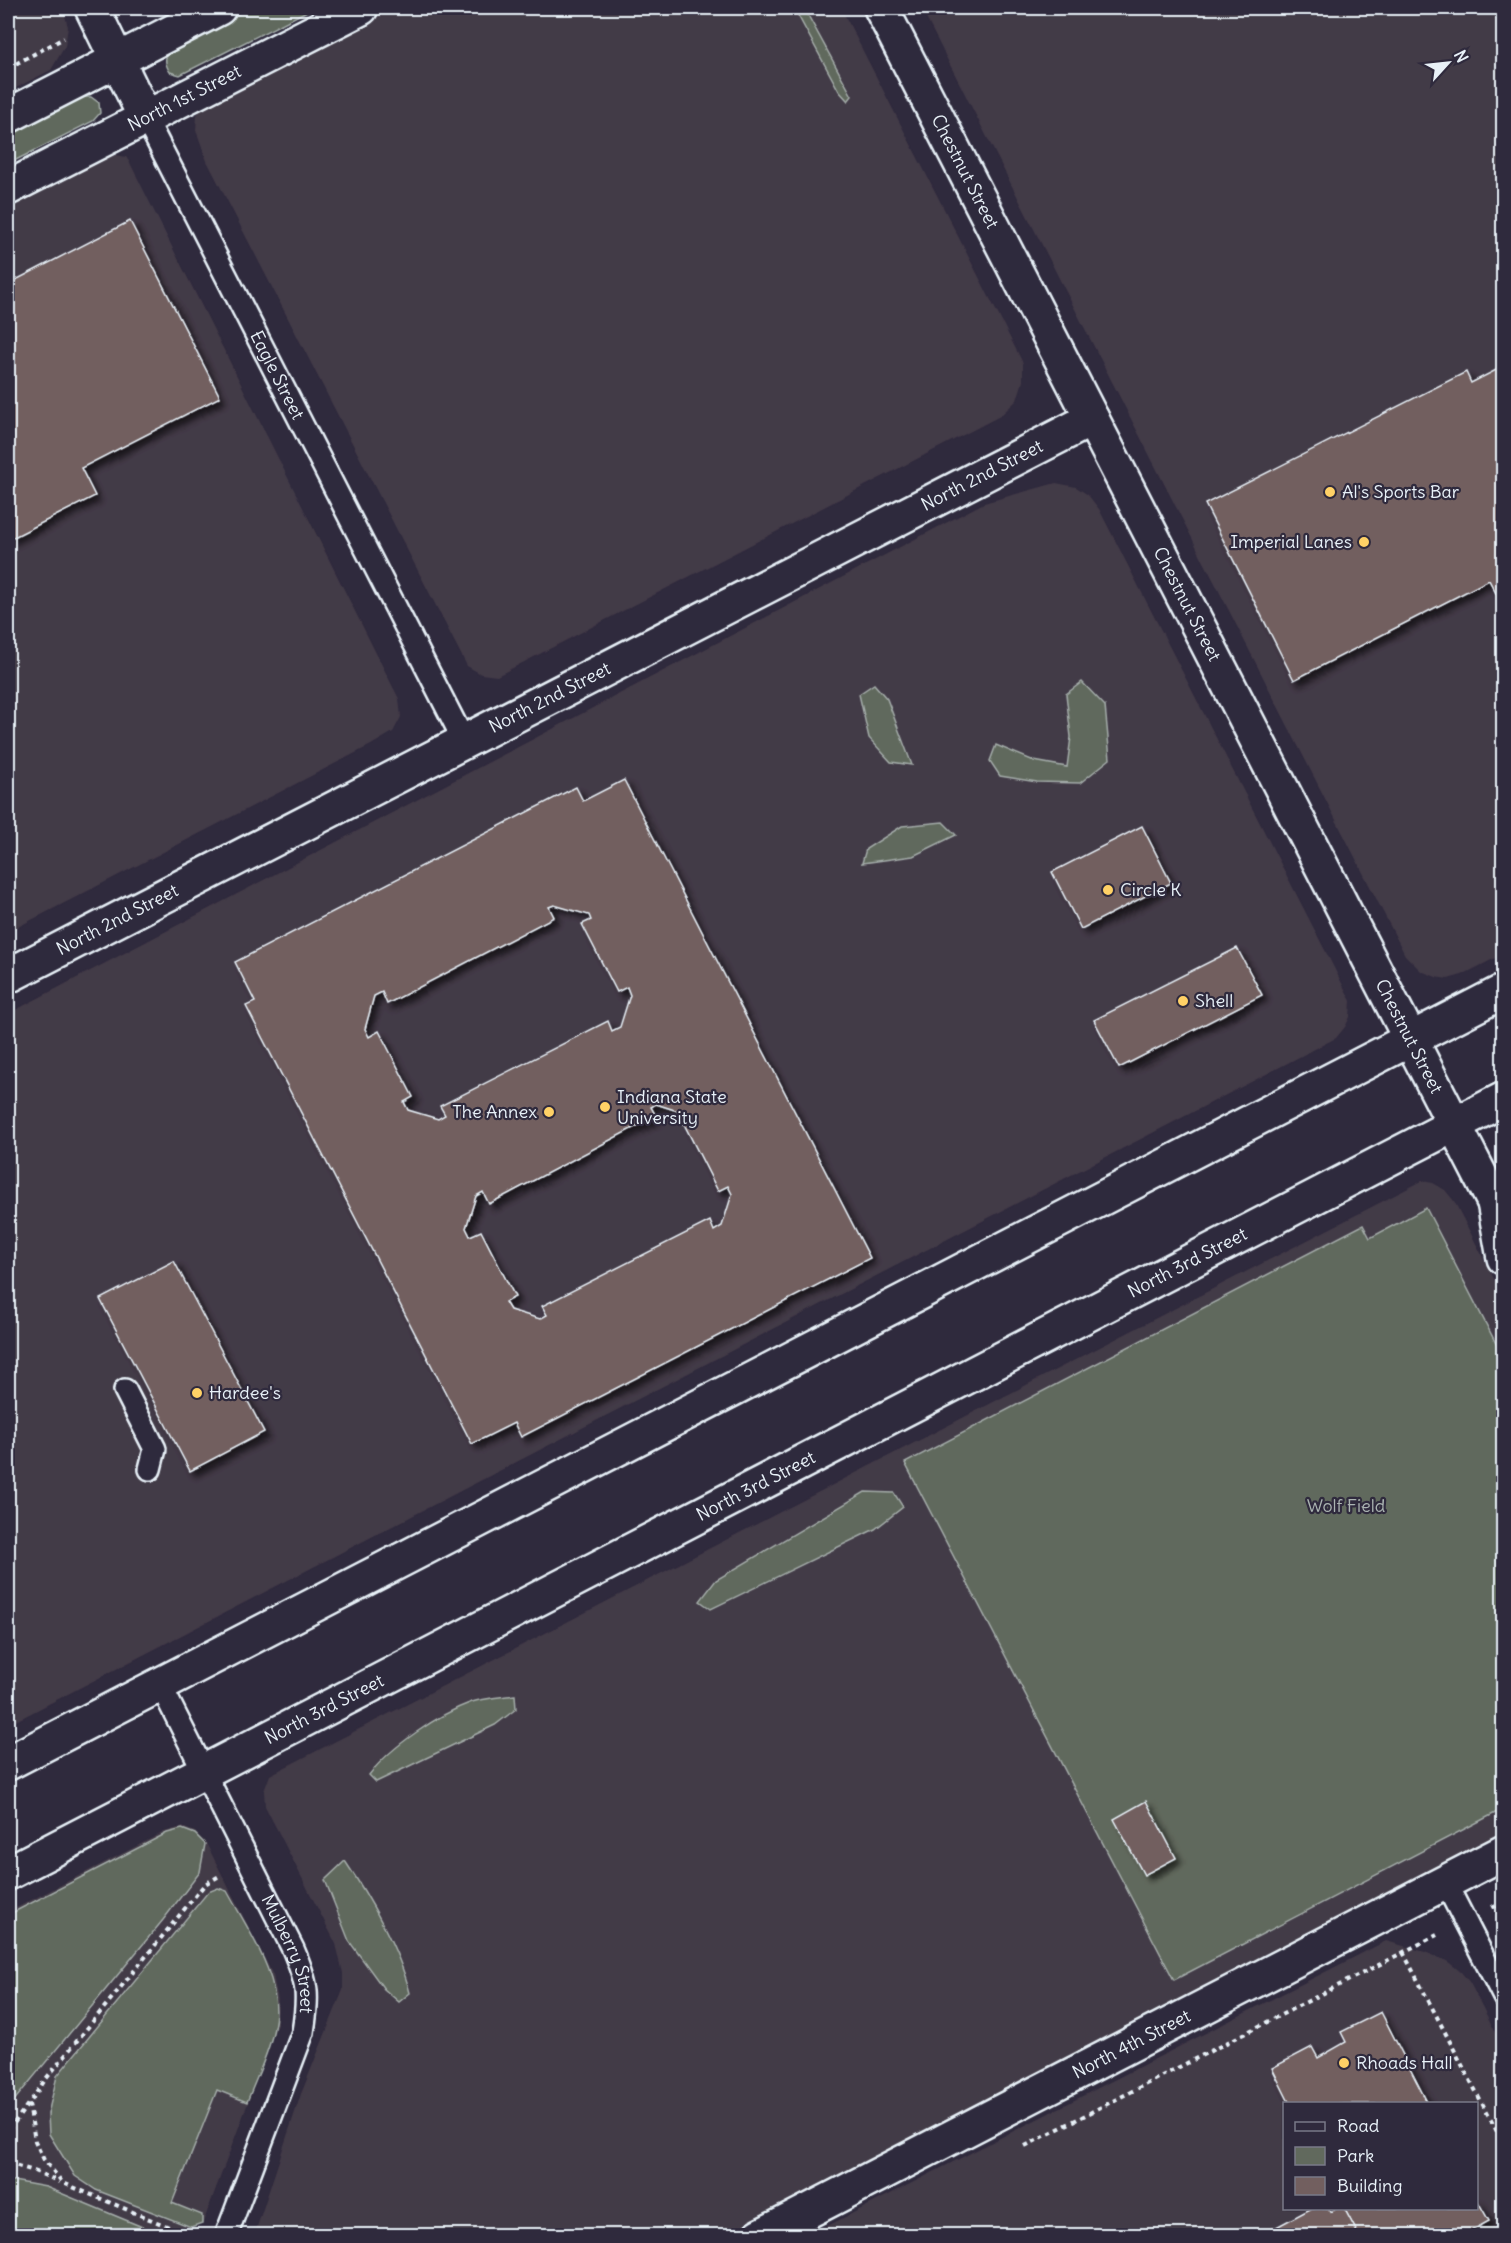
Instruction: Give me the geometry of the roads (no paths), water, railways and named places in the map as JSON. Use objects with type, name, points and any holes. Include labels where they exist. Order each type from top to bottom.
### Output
[{"type":"main road","points":[[8,116],[219,8]]},
{"type":"main road","name":"North 1st Street","points":[[8,188],[361,8]]},
{"type":"main road","name":"Chestnut Street","points":[[881,8],[1454,1125],[1499,1206],[1503,1258]]},
{"type":"main road","name":"Eagle Street","points":[[95,14],[145,117]]},
{"type":"main road","name":"North 2nd Street","points":[[8,975],[1092,419]]},
{"type":"main road","points":[[8,1763],[1503,991]]},
{"type":"main road","name":"North 3rd Street","points":[[8,1873],[1503,1099]]},
{"type":"main road","name":"North 4th Street","points":[[760,2235],[1503,1852]]},
{"type":"lane","name":"Eagle Street","points":[[145,117],[464,741]]},
{"type":"lane","points":[[125,1390],[155,1449],[150,1469]]},
{"type":"lane","name":"Mulberry Street","points":[[160,1684],[249,1859],[305,1978],[307,2005],[300,2041],[226,2235]]},
{"type":"lane","points":[[1445,1882],[1503,1997]]},
{"type":"place","name":"Al's Sports Bar","points":[[1330,492]]},
{"type":"place","name":"Imperial Lanes","points":[[1364,542]]},
{"type":"place","name":"Circle K","points":[[1108,890]]},
{"type":"place","name":"Shell","points":[[1183,1001]]},
{"type":"place","name":"Indiana State University","points":[[605,1107]]},
{"type":"place","name":"The Annex","points":[[549,1112]]},
{"type":"place","name":"Hardee's","points":[[197,1393]]},
{"type":"place","name":"Rhoads Hall","points":[[1344,2063]]},
{"type":"park label","name":"Wolf Field","points":[[1346,1506]]}]
